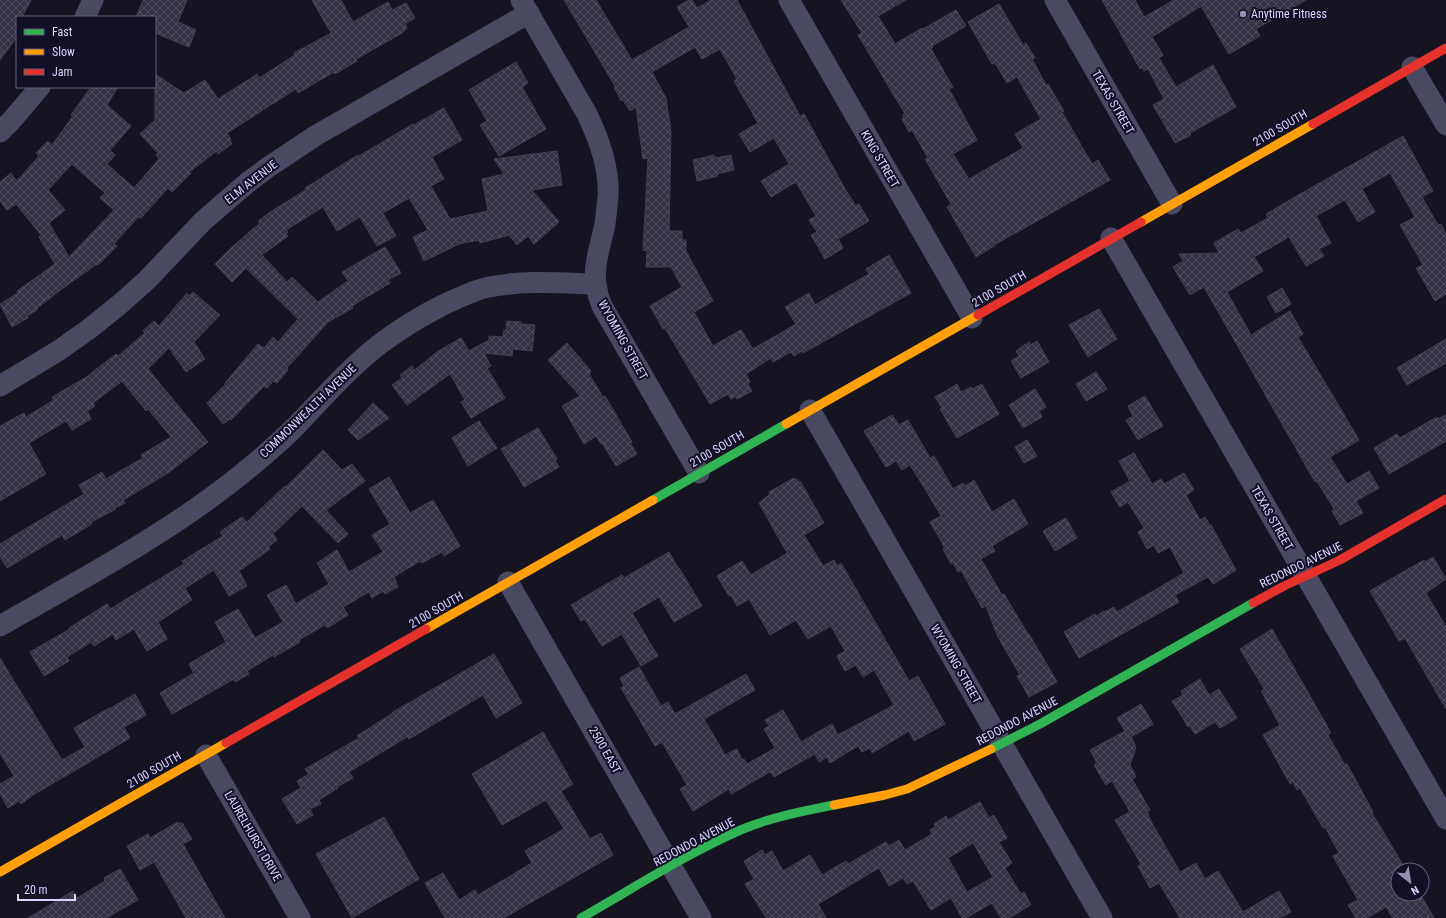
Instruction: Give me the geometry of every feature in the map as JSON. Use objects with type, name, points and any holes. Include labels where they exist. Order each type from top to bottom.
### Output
[{"type":"street","points":[[85,16],[93,0]]},
{"type":"street","name":"KING STREET","points":[[789,0],[972,318]]},
{"type":"street","name":"TEXAS STREET","points":[[1055,0],[1172,204]]},
{"type":"street","name":"WYOMING STREET","points":[[525,7],[587,114],[602,151],[607,172],[608,195],[605,222],[596,266],[596,284],[598,295],[607,315],[699,473]]},
{"type":"street","name":"ELM AVENUE","points":[[0,386],[58,351],[113,310],[147,280],[203,221],[247,183],[267,168],[315,136],[525,7]]},
{"type":"street","name":"2100 SOUTH","points":[[0,872],[1446,48]]},
{"type":"street","points":[[1412,67],[1446,125]]},
{"type":"street","points":[[0,132],[39,88]]},
{"type":"street","name":"TEXAS STREET","points":[[1111,238],[1446,819]]},
{"type":"street","name":"COMMONWEALTH AVENUE","points":[[0,626],[158,535],[191,513],[267,452],[295,427],[362,358],[402,328],[457,298],[487,287],[512,283],[596,284]]},
{"type":"street","name":"WYOMING STREET","points":[[810,410],[1102,918]]},
{"type":"street","name":"REDONDO AVENUE","points":[[581,918],[719,840],[744,829],[794,813],[871,798],[907,788],[939,775],[1047,720],[1261,598],[1340,560],[1446,499]]},
{"type":"street","name":"2500 EAST","points":[[508,582],[701,918]]},
{"type":"street","name":"LAURELHURST DRIVE","points":[[206,755],[300,918]]},
{"type":"building","points":[[0,0],[31,0],[23,16],[16,16],[16,38],[0,60]]},
{"type":"building","points":[[143,0],[187,0],[178,22],[196,30],[189,47],[156,33],[156,16],[136,16]]},
{"type":"building","points":[[312,0],[341,0],[353,22],[388,2],[392,10],[406,3],[415,18],[405,24],[407,28],[402,33],[356,59],[357,61],[335,74],[334,72],[298,93],[296,89],[227,133],[232,144],[218,154],[217,151],[189,172],[191,173],[172,192],[168,188],[141,218],[138,217],[114,244],[117,246],[98,265],[97,264],[70,283],[37,308],[37,310],[27,316],[28,318],[12,327],[0,304],[18,293],[17,291],[55,264],[39,237],[41,235],[16,204],[7,210],[0,201],[0,182],[11,173],[17,181],[39,156],[36,153],[48,141],[52,145],[73,116],[71,115],[90,88],[117,88],[107,105],[131,126],[110,150],[115,155],[107,164],[134,188],[159,159],[156,155],[158,153],[140,134],[155,120],[156,75],[184,93],[205,80],[218,99],[257,74],[259,78],[295,55],[294,53],[331,33]],"holes":[[[72,164],[105,193],[100,198],[114,210],[69,257],[49,223],[65,210],[48,190]]]},
{"type":"building","points":[[564,0],[596,0],[632,60],[689,27],[677,7],[689,0],[692,0],[697,8],[711,0],[737,0],[800,116],[804,114],[845,189],[856,206],[859,204],[869,221],[838,239],[843,248],[825,259],[811,235],[817,232],[809,220],[816,216],[796,182],[771,197],[761,181],[789,164],[774,138],[750,152],[739,134],[758,123],[734,81],[737,79],[720,49],[702,59],[695,47],[652,72],[666,98],[671,132],[669,231],[682,231],[682,240],[686,240],[686,251],[713,301],[694,312],[713,346],[741,330],[753,349],[796,324],[785,307],[809,293],[815,305],[869,274],[866,269],[889,255],[911,293],[803,353],[802,351],[794,356],[791,352],[773,362],[771,358],[746,374],[750,382],[748,384],[752,391],[737,399],[736,396],[731,399],[728,394],[710,404],[665,328],[663,329],[650,306],[682,287],[671,267],[646,267],[647,251],[643,250],[648,158],[643,159],[636,107],[630,111],[623,100],[621,101],[614,87],[615,86]]},
{"type":"building","points":[[841,0],[906,0],[878,16],[895,44],[956,10],[966,26],[932,46],[933,47],[931,49],[953,87],[949,89],[977,140],[953,154],[969,179],[1023,148],[1015,134],[1041,119],[1017,77],[1007,83],[995,63],[992,64],[968,22],[999,4],[1023,45],[1026,43],[1035,58],[1032,59],[1046,85],[1048,84],[1064,111],[1062,112],[1092,164],[1098,160],[1110,180],[994,245],[976,257],[947,207],[951,204],[925,159],[928,158],[912,130],[909,132],[902,119],[904,117],[903,115],[905,114],[858,35],[862,33]]},
{"type":"building","points":[[1102,0],[1135,0],[1144,17],[1174,0],[1306,0],[1256,29],[1260,36],[1229,54],[1201,6],[1152,37],[1163,55],[1159,58],[1176,87],[1213,65],[1236,107],[1190,133],[1191,135],[1175,143],[1153,105],[1164,99],[1148,69],[1144,71],[1142,67],[1140,69]]},
{"type":"building","points":[[516,62],[528,83],[522,87],[546,129],[499,156],[480,125],[487,121],[469,90]]},
{"type":"building","points":[[444,108],[462,140],[432,157],[444,179],[431,186],[450,219],[488,211],[482,179],[504,174],[494,159],[557,151],[562,185],[532,190],[559,222],[534,244],[528,236],[517,245],[509,235],[480,243],[479,240],[459,244],[424,261],[413,237],[428,230],[409,198],[383,213],[396,236],[377,246],[360,217],[337,231],[323,207],[286,230],[288,232],[286,234],[288,236],[262,255],[287,282],[292,277],[318,302],[348,281],[342,272],[385,247],[401,273],[388,280],[390,283],[352,306],[353,308],[328,322],[287,368],[288,370],[277,383],[273,381],[267,388],[264,386],[231,420],[230,419],[223,424],[207,403],[226,384],[225,383],[258,344],[264,348],[273,337],[278,342],[298,319],[246,268],[232,282],[215,264],[260,223],[258,221],[306,190],[305,188],[358,155],[359,156],[413,124],[414,125]]},
{"type":"building","points":[[1403,136],[1433,191],[1422,197],[1438,225],[1441,224],[1446,234],[1446,294],[1435,301],[1416,268],[1423,265],[1400,225],[1415,217],[1390,173],[1362,189],[1375,212],[1358,222],[1345,200],[1316,216],[1331,243],[1319,249],[1324,256],[1306,266],[1289,237],[1254,257],[1263,271],[1227,292],[1251,335],[1290,311],[1303,334],[1298,337],[1359,440],[1330,457],[1347,484],[1369,471],[1379,488],[1356,501],[1363,513],[1340,525],[1332,511],[1334,509],[1317,481],[1315,482],[1204,287],[1190,295],[1173,267],[1183,261],[1179,254],[1219,253],[1214,243],[1238,229],[1241,233],[1268,218],[1266,214]]},
{"type":"building","points":[[714,155],[715,158],[731,155],[734,170],[697,181],[693,160]]},
{"type":"building","points":[[1282,288],[1291,304],[1276,313],[1267,297]]},
{"type":"building","points":[[193,292],[220,315],[194,342],[205,359],[186,372],[169,348],[148,369],[208,442],[168,473],[123,500],[125,503],[115,508],[116,509],[91,522],[92,524],[65,540],[62,535],[7,568],[0,557],[0,544],[84,494],[79,485],[102,472],[106,479],[143,458],[141,455],[171,437],[148,409],[146,411],[122,381],[93,403],[95,406],[87,411],[91,419],[72,430],[66,421],[29,443],[46,474],[0,501],[0,426],[24,413],[26,417],[54,400],[52,397],[85,378],[116,354],[118,356],[145,333],[143,331],[154,321],[159,326],[187,293],[189,296]]},
{"type":"building","points":[[1099,309],[1117,339],[1088,357],[1069,325]]},
{"type":"building","points":[[507,321],[535,325],[532,351],[513,349],[512,356],[484,353],[491,366],[487,368],[505,398],[471,418],[461,402],[465,400],[450,374],[407,405],[392,385],[402,378],[400,375],[412,366],[415,370],[437,352],[461,338],[469,351],[489,340],[489,336],[503,337],[504,330],[506,330]]},
{"type":"building","points":[[1446,339],[1446,363],[1407,385],[1397,368]]},
{"type":"building","points":[[1037,341],[1049,362],[1021,378],[1011,361],[1019,356],[1016,351],[1029,342],[1031,345]]},
{"type":"building","points":[[567,343],[591,371],[589,374],[603,397],[605,396],[632,442],[630,443],[637,454],[616,466],[596,436],[584,444],[562,406],[580,396],[548,360]]},
{"type":"building","points":[[1096,372],[1107,389],[1086,401],[1076,384]]},
{"type":"building","points":[[957,384],[961,392],[982,384],[999,414],[957,438],[940,409],[942,408],[935,397]]},
{"type":"building","points":[[1035,389],[1046,407],[1039,411],[1042,417],[1023,428],[1009,405]]},
{"type":"building","points":[[1145,396],[1163,426],[1138,440],[1126,420],[1133,416],[1128,406]]},
{"type":"building","points":[[373,403],[389,418],[358,440],[348,430]]},
{"type":"building","points":[[892,415],[899,425],[908,420],[930,458],[934,456],[953,489],[963,483],[965,486],[974,480],[992,512],[1014,499],[1028,524],[992,546],[995,551],[981,559],[1002,595],[1004,594],[1029,634],[1057,682],[1029,697],[1017,676],[1020,675],[998,637],[986,606],[982,608],[961,570],[958,572],[953,563],[951,564],[943,549],[945,548],[930,522],[941,516],[925,489],[910,465],[902,470],[896,461],[886,467],[864,431]]},
{"type":"building","points":[[1446,415],[1446,441],[1389,474],[1374,448],[1397,434],[1400,438],[1437,417],[1438,419]]},
{"type":"building","points":[[479,421],[497,448],[468,466],[452,438]]},
{"type":"building","points":[[538,428],[557,459],[555,460],[559,467],[524,487],[501,449]]},
{"type":"building","points":[[1027,440],[1037,456],[1024,463],[1015,447]]},
{"type":"building","points":[[323,450],[342,470],[352,464],[365,481],[326,510],[348,534],[338,543],[302,506],[273,534],[277,540],[268,547],[270,549],[239,571],[247,586],[229,596],[214,570],[185,588],[192,600],[158,622],[167,639],[147,651],[134,629],[116,640],[113,634],[94,646],[91,642],[67,657],[69,661],[44,676],[30,652],[70,629],[69,628],[107,604],[110,609],[184,564],[182,561],[223,536],[220,532],[242,517],[247,522],[285,486],[286,487]]},
{"type":"building","points":[[1134,453],[1152,484],[1161,479],[1164,484],[1184,473],[1194,490],[1186,495],[1200,520],[1205,517],[1210,526],[1211,525],[1236,570],[1213,584],[1208,577],[1175,595],[1179,602],[1079,658],[1064,632],[1095,614],[1096,616],[1114,607],[1117,612],[1184,573],[1170,547],[1158,553],[1154,545],[1147,549],[1138,532],[1144,528],[1128,502],[1120,507],[1111,492],[1130,481],[1119,461]]},
{"type":"building","points":[[389,477],[410,513],[433,500],[460,546],[444,556],[442,552],[422,563],[420,561],[394,577],[398,587],[385,594],[383,591],[372,598],[369,592],[343,607],[348,615],[327,628],[325,625],[274,657],[273,655],[247,671],[249,674],[235,682],[234,679],[172,714],[160,693],[194,673],[189,664],[226,642],[215,622],[238,609],[255,638],[283,622],[267,595],[286,585],[296,604],[329,584],[317,563],[337,550],[349,572],[383,552],[372,535],[390,524],[369,489]]},
{"type":"building","points":[[794,478],[795,480],[797,479],[798,482],[800,481],[824,523],[804,535],[823,566],[834,560],[837,566],[841,563],[909,681],[918,676],[945,724],[914,741],[909,731],[872,753],[870,748],[862,752],[858,746],[830,763],[827,757],[819,762],[815,754],[774,777],[770,772],[731,794],[729,789],[693,811],[680,789],[687,785],[662,742],[655,746],[621,688],[624,686],[620,678],[639,667],[661,706],[668,702],[675,714],[746,674],[755,690],[704,719],[725,755],[737,749],[742,760],[744,759],[747,764],[775,748],[764,729],[769,726],[765,720],[783,710],[801,742],[832,724],[838,735],[894,705],[874,670],[863,677],[856,665],[845,671],[837,656],[845,651],[831,626],[808,639],[796,620],[770,635],[749,599],[737,606],[717,576],[742,561],[751,575],[787,553],[759,503],[770,494],[769,492]]},
{"type":"building","points":[[1066,518],[1077,538],[1055,551],[1043,531]]},
{"type":"building","points":[[669,552],[702,606],[674,622],[659,597],[632,613],[658,656],[641,666],[622,634],[602,646],[585,619],[581,621],[571,605],[622,575],[624,578]]},
{"type":"building","points":[[1433,557],[1446,579],[1426,593],[1446,627],[1446,709],[1405,638],[1399,641],[1370,591],[1424,560],[1425,562]]},
{"type":"building","points":[[1272,629],[1331,733],[1328,735],[1345,765],[1347,764],[1373,812],[1372,813],[1401,862],[1390,862],[1390,902],[1425,902],[1434,918],[1393,918],[1386,907],[1367,918],[1356,918],[1348,905],[1358,900],[1333,856],[1339,853],[1325,827],[1323,828],[1300,788],[1297,790],[1293,782],[1290,784],[1263,735],[1280,725],[1261,691],[1264,689],[1240,649]]},
{"type":"building","points":[[494,654],[522,703],[496,718],[483,695],[409,739],[407,737],[349,772],[353,778],[319,800],[321,804],[310,809],[313,815],[297,824],[282,799],[301,788],[297,781],[309,774],[305,769],[359,738],[357,736],[393,712]]},
{"type":"building","points":[[0,658],[62,760],[85,747],[74,728],[135,694],[146,715],[124,727],[130,738],[33,795],[21,804],[19,801],[8,808],[0,793],[0,784],[14,776],[0,753]]},
{"type":"building","points":[[1200,679],[1209,695],[1219,689],[1237,718],[1220,728],[1215,722],[1195,734],[1190,726],[1188,727],[1172,701],[1183,695],[1181,691]]},
{"type":"building","points":[[1141,704],[1153,724],[1131,737],[1136,747],[1130,765],[1136,777],[1132,779],[1150,810],[1147,812],[1149,815],[1148,816],[1180,872],[1196,863],[1205,879],[1218,871],[1243,912],[1279,891],[1291,912],[1280,918],[1180,918],[1159,883],[1150,888],[1138,866],[1141,864],[1115,820],[1130,812],[1112,781],[1106,785],[1094,765],[1097,763],[1090,750],[1125,731],[1117,718]]},
{"type":"building","points":[[543,732],[573,784],[561,791],[590,839],[601,833],[613,855],[504,918],[445,918],[425,883],[443,873],[459,900],[475,890],[478,895],[532,863],[525,851],[564,829],[546,800],[502,825],[472,774]]},
{"type":"building","points":[[980,802],[989,818],[994,815],[1007,838],[999,842],[1012,863],[1005,868],[1021,894],[1024,892],[1031,905],[1009,918],[1001,918],[992,903],[966,918],[962,918],[951,898],[931,910],[913,881],[907,884],[903,878],[889,886],[879,868],[818,904],[826,918],[766,918],[745,884],[754,879],[744,861],[762,850],[765,855],[772,851],[783,871],[810,855],[822,875],[846,861],[848,864],[886,842],[889,846],[899,840],[905,850],[932,834],[930,830],[935,827],[934,824],[946,816],[948,820]],"holes":[[[973,843],[993,877],[967,892],[948,858]]]},
{"type":"building","points":[[384,817],[419,879],[352,918],[316,854]]},
{"type":"building","points":[[178,822],[179,824],[182,823],[192,839],[183,844],[225,918],[186,918],[154,862],[140,870],[127,846],[148,834],[150,838]]},
{"type":"building","points":[[120,869],[138,900],[106,918],[28,918],[73,891],[77,898],[105,881],[104,878]]},
{"type":"traffic: fast","points":[[653,500],[786,424]]},
{"type":"traffic: fast","points":[[991,749],[1040,724],[1253,603]]},
{"type":"traffic: fast","points":[[581,918],[722,838],[743,829],[777,818],[834,805]]},
{"type":"traffic: slow","points":[[1141,222],[1313,124]]},
{"type":"traffic: slow","points":[[786,424],[978,315]]},
{"type":"traffic: slow","points":[[426,629],[653,500]]},
{"type":"traffic: slow","points":[[0,872],[226,743]]},
{"type":"traffic: slow","points":[[834,805],[907,789],[991,749]]},
{"type":"traffic: jam","points":[[1313,124],[1446,48]]},
{"type":"traffic: jam","points":[[978,315],[1141,222]]},
{"type":"traffic: jam","points":[[1253,603],[1284,586],[1340,560],[1446,499]]},
{"type":"traffic: jam","points":[[226,743],[426,629]]},
{"type":"place","name":"Anytime Fitness","points":[[1243,14]]}]
